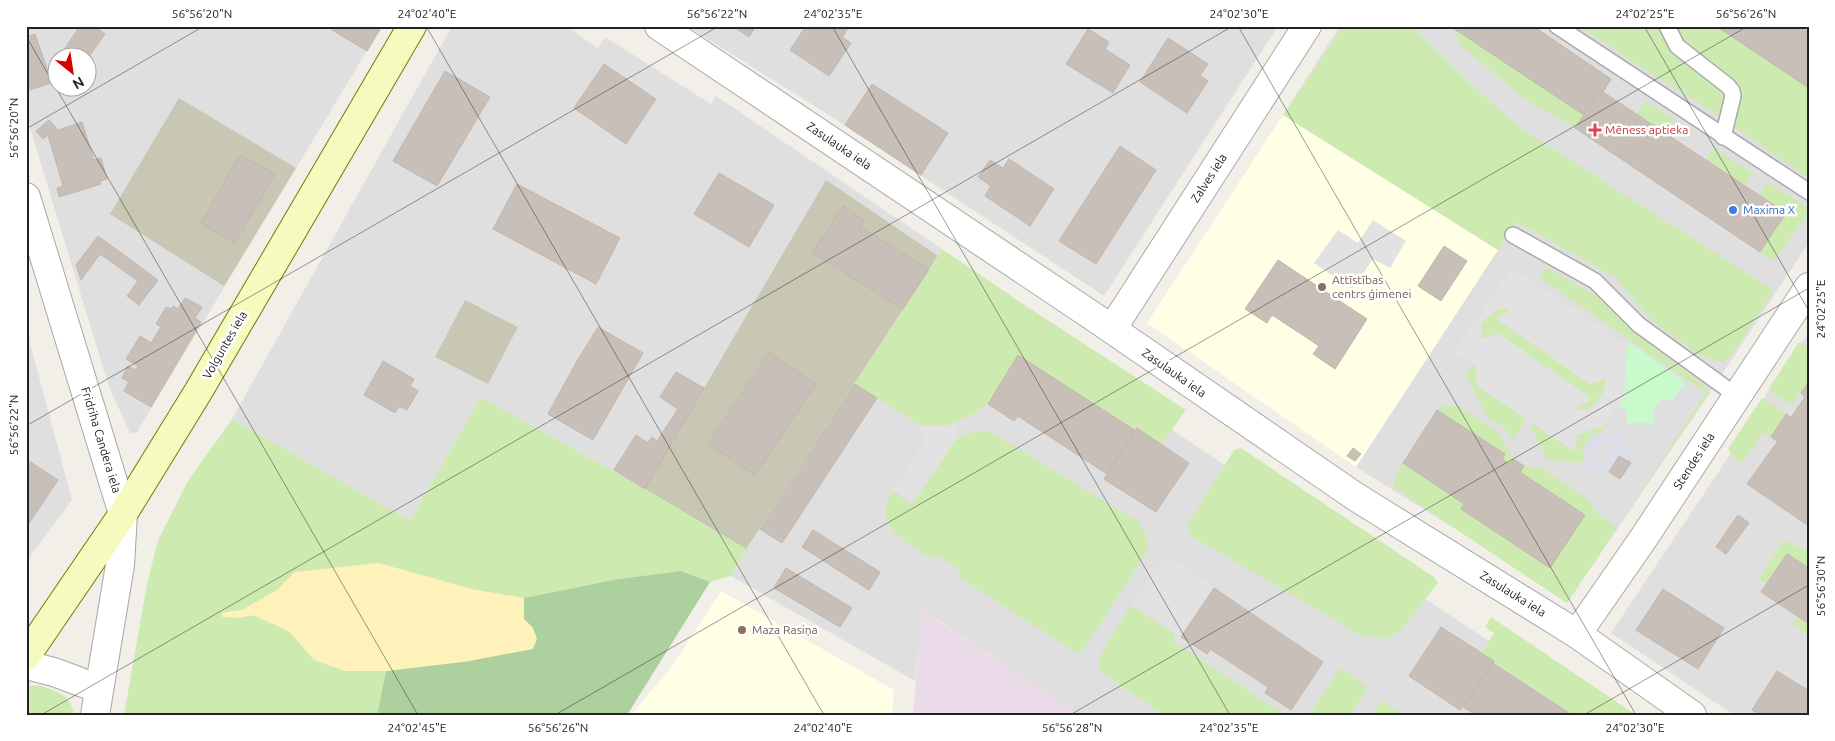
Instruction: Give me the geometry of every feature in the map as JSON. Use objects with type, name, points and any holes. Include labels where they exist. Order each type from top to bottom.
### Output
[{"type":"street","name":"Volguntes iela","points":[[26,656],[123,514],[198,392],[412,26]]},
{"type":"street","name":"Zasulauka iela","points":[[659,26],[1112,330],[1356,497],[1576,634],[1692,715]]},
{"type":"street","name":"Zalves iela","points":[[1112,330],[1307,26]]},
{"type":"street","name":"Fridriha Candera iela","points":[[26,197],[123,514],[120,566],[97,702],[54,672],[26,665]]},
{"type":"street","name":"Stendes iela","points":[[1576,634],[1643,539],[1809,287]]},
{"type":"lane","points":[[1556,26],[1809,192]]},
{"type":"lane","points":[[1667,26],[1677,46],[1732,91],[1732,102],[1723,137]]},
{"type":"lane","points":[[1512,235],[1595,281],[1640,325],[1737,396]]},
{"type":"shaded area","points":[[26,26],[382,26],[137,432],[130,433],[109,387],[26,115]]},
{"type":"shaded area","points":[[452,26],[566,26],[598,48],[605,37],[711,104],[716,96],[942,249],[930,269],[1498,647],[1611,715],[1078,715],[923,610],[915,681],[731,576],[745,549],[645,489],[481,397],[410,521],[232,419]]},
{"type":"shaded area","points":[[687,26],[1278,26],[1104,296],[824,112]]},
{"type":"shaded area","points":[[1340,26],[1809,26],[1809,242],[1709,394],[1567,603],[1462,533],[1356,467],[1497,250],[1283,115]]},
{"type":"shaded area","points":[[179,98],[296,168],[224,286],[110,214]]},
{"type":"shaded area","name":"Attīstības centrs ģimenei","points":[[1283,115],[1498,250],[1356,467],[1147,323]]},
{"type":"shaded area","points":[[826,180],[938,256],[746,549],[645,489]]},
{"type":"shaded area","points":[[1373,220],[1406,241],[1390,268],[1373,259],[1352,289],[1314,263],[1338,230],[1358,243]]},
{"type":"shaded area","points":[[1512,268],[1627,346],[1624,396],[1605,425],[1577,435],[1575,452],[1476,385],[1477,367],[1453,352]],"holes":[[[1504,308],[1511,311],[1496,319],[1590,384],[1606,379],[1605,388],[1595,406],[1585,410],[1578,410],[1576,407],[1591,401],[1586,394],[1498,334],[1481,339],[1481,326],[1485,319],[1495,311]]]},
{"type":"shaded area","points":[[465,300],[518,327],[488,384],[435,357]]},
{"type":"shaded area","points":[[26,328],[72,500],[26,562]]},
{"type":"shaded area","points":[[1809,332],[1809,715],[1734,715],[1611,633],[1751,423],[1766,395]]},
{"type":"shaded area","points":[[953,423],[958,436],[912,504],[893,490],[923,443],[920,425],[946,426]]},
{"type":"shaded area","points":[[1593,433],[1620,436],[1634,459],[1631,463],[1619,456],[1609,472],[1584,471],[1581,463],[1586,457],[1582,450]],"holes":[[[1603,442],[1610,443],[1612,447],[1599,465],[1590,464]]]},
{"type":"shaded area","points":[[1171,558],[1214,588],[1181,637],[1131,605],[1160,561]]},
{"type":"shaded area","name":"Maza Rasiņa","points":[[721,591],[894,690],[892,715],[631,715],[670,669]]},
{"type":"shaded area","points":[[922,610],[1078,715],[913,715]]},
{"type":"green space","points":[[1343,26],[1411,26],[1464,78],[1520,128],[1772,289],[1773,293],[1730,356],[1723,363],[1698,354],[1657,324],[1615,277],[1517,222],[1498,250],[1283,115]]},
{"type":"green space","points":[[1580,26],[1716,26],[1809,88],[1809,178],[1699,103]]},
{"type":"green space","points":[[1457,31],[1584,115],[1575,128],[1525,99],[1459,44]]},
{"type":"green space","points":[[1645,101],[1674,118],[1665,133],[1637,114]]},
{"type":"green space","points":[[1714,148],[1752,173],[1744,185],[1705,159]]},
{"type":"green space","points":[[1768,183],[1803,204],[1808,213],[1774,261],[1760,252],[1759,196]]},
{"type":"green space","points":[[942,249],[1186,410],[1162,444],[1138,428],[1136,431],[1018,355],[988,404],[973,414],[946,426],[920,425],[855,384]]},
{"type":"green space","points":[[1547,268],[1600,298],[1633,332],[1705,386],[1709,394],[1621,521],[1706,393],[1540,278]]},
{"type":"green space","points":[[1504,308],[1512,310],[1496,319],[1606,378],[1602,396],[1595,405],[1585,410],[1578,410],[1576,407],[1586,394],[1498,334],[1481,339],[1483,323],[1489,316]]},
{"type":"green space","points":[[1629,342],[1685,382],[1673,400],[1660,400],[1654,408],[1654,423],[1627,423],[1627,409],[1623,410],[1618,407],[1624,396],[1627,346]]},
{"type":"green space","points":[[1799,342],[1809,349],[1809,381],[1792,405],[1768,390]]},
{"type":"green space","points":[[1473,365],[1477,368],[1476,385],[1525,418],[1513,441],[1505,428],[1488,418],[1466,375]]},
{"type":"green space","points":[[481,397],[645,489],[746,549],[731,576],[710,582],[681,571],[618,579],[524,598],[476,590],[295,572],[278,590],[242,610],[222,613],[238,618],[253,615],[289,631],[344,671],[386,671],[377,715],[124,715],[147,584],[158,540],[188,481],[232,419],[410,521]]},
{"type":"green space","points":[[1762,398],[1786,414],[1771,437],[1764,432],[1742,463],[1733,457],[1728,449]]},
{"type":"green space","points":[[1457,405],[1499,433],[1513,459],[1509,464],[1502,459],[1505,454],[1437,410],[1441,406]]},
{"type":"green space","points":[[1618,407],[1600,434],[1593,433],[1582,449],[1586,457],[1581,463],[1547,460],[1531,428],[1531,423],[1574,451],[1577,435],[1605,425]]},
{"type":"green space","points":[[987,430],[1139,522],[1146,534],[1148,550],[1085,647],[1078,654],[959,577],[960,570],[937,555],[932,559],[911,546],[894,532],[888,523],[886,514],[887,503],[893,490],[912,503],[958,436]]},
{"type":"green space","points":[[1241,448],[1434,577],[1438,583],[1409,621],[1396,634],[1384,639],[1360,635],[1190,535],[1188,524],[1234,450]]},
{"type":"green space","points":[[1403,463],[1464,504],[1461,509],[1550,568],[1584,515],[1520,472],[1524,466],[1542,468],[1590,501],[1595,512],[1617,528],[1567,603],[1393,487],[1396,473]]},
{"type":"green space","points":[[1784,540],[1809,552],[1809,568],[1787,554],[1766,584],[1759,578]]},
{"type":"green space","points":[[681,571],[710,582],[627,715],[377,715],[386,671],[469,661],[533,628],[524,619],[524,598],[618,579]]},
{"type":"green space","points":[[1131,605],[1175,634],[1172,641],[1285,715],[1163,715],[1099,670],[1100,656]]},
{"type":"green space","points":[[1491,617],[1636,715],[1573,715],[1481,653],[1494,633],[1485,627]]},
{"type":"green space","points":[[1796,618],[1809,626],[1809,635],[1792,624]]},
{"type":"green space","points":[[1340,668],[1364,684],[1367,690],[1350,715],[1309,715]]},
{"type":"green space","points":[[38,685],[62,694],[70,702],[74,715],[26,715],[26,686]]},
{"type":"green space","points":[[1382,700],[1404,715],[1372,715]]},
{"type":"sand","points":[[378,563],[476,590],[524,598],[524,619],[533,628],[537,639],[533,649],[469,661],[386,671],[345,671],[314,660],[289,631],[253,615],[238,618],[222,617],[222,613],[242,610],[277,590],[295,572]]},
{"type":"building","points":[[80,26],[94,26],[105,34],[95,48],[65,48]]},
{"type":"building","points":[[334,26],[382,26],[367,51],[332,30]]},
{"type":"building","points":[[733,26],[756,26],[749,37]]},
{"type":"building","points":[[806,26],[850,26],[842,37],[851,43],[829,76],[790,50]]},
{"type":"building","points":[[1450,26],[1533,26],[1611,79],[1603,92],[1600,90],[1584,115]]},
{"type":"building","points":[[1716,26],[1799,26],[1809,33],[1809,88]]},
{"type":"building","points":[[1088,29],[1109,42],[1105,49],[1130,65],[1113,93],[1066,64]]},
{"type":"building","points":[[35,34],[48,71],[48,84],[26,91],[26,37]]},
{"type":"building","points":[[1168,38],[1208,64],[1200,75],[1208,81],[1187,113],[1140,82]]},
{"type":"building","points":[[604,64],[656,99],[626,144],[574,108]]},
{"type":"building","points":[[445,71],[490,97],[437,186],[393,161]]},
{"type":"building","points":[[872,84],[948,133],[921,175],[845,125]]},
{"type":"building","points":[[1600,90],[1786,213],[1760,252],[1575,128]]},
{"type":"building","points":[[49,120],[58,130],[82,122],[94,160],[101,158],[107,179],[100,181],[101,184],[59,197],[57,188],[63,186],[48,135],[43,139],[36,131]]},
{"type":"building","points":[[1120,146],[1156,170],[1096,264],[1059,241]]},
{"type":"building","points":[[240,155],[275,174],[235,243],[201,223]]},
{"type":"building","points":[[1009,159],[1054,189],[1030,226],[985,196],[991,186],[978,177],[990,160],[1003,168]]},
{"type":"building","points":[[719,173],[774,205],[749,247],[694,214]]},
{"type":"building","points":[[517,184],[620,238],[596,284],[493,229]]},
{"type":"building","points":[[843,206],[864,220],[860,227],[929,269],[903,309],[812,253]]},
{"type":"building","points":[[98,236],[158,280],[139,305],[127,296],[138,281],[100,254],[81,280],[76,265]]},
{"type":"building","points":[[1444,246],[1467,261],[1441,301],[1418,286]]},
{"type":"building","points":[[1278,260],[1367,319],[1335,369],[1313,354],[1319,346],[1272,315],[1267,323],[1245,309]]},
{"type":"building","points":[[185,298],[202,307],[195,318],[201,322],[151,407],[124,391],[129,382],[122,378],[128,366],[135,370],[138,366],[126,359],[140,336],[151,343],[161,327],[156,324],[166,307],[171,309],[173,306],[178,309]]},
{"type":"building","points":[[598,327],[643,353],[593,440],[548,414]]},
{"type":"building","points":[[769,353],[816,384],[755,475],[708,444]]},
{"type":"building","points":[[1018,355],[1136,431],[1107,474],[1018,416],[1014,421],[988,404]]},
{"type":"building","points":[[383,361],[414,379],[410,386],[418,391],[407,410],[399,406],[395,413],[364,395]]},
{"type":"building","points":[[676,372],[704,388],[645,489],[614,470],[636,435],[648,443],[652,437],[657,441],[678,409],[660,397]]},
{"type":"building","points":[[1809,381],[1809,463],[1771,437],[1786,414],[1791,418],[1805,397],[1801,393]]},
{"type":"building","points":[[855,384],[877,398],[782,543],[760,529]]},
{"type":"building","points":[[1437,410],[1505,454],[1502,459],[1509,464],[1513,459],[1524,466],[1520,472],[1585,515],[1550,568],[1461,509],[1464,504],[1403,463]]},
{"type":"building","points":[[1137,428],[1189,463],[1156,512],[1104,479]]},
{"type":"building","points":[[1777,442],[1809,463],[1809,521],[1806,524],[1747,484]]},
{"type":"building","points":[[1353,448],[1361,454],[1355,461],[1347,456]]},
{"type":"building","points":[[1619,456],[1631,463],[1620,479],[1609,472]]},
{"type":"building","points":[[26,459],[58,480],[26,528]]},
{"type":"building","points":[[1738,515],[1749,523],[1726,554],[1716,547]]},
{"type":"building","points":[[813,530],[880,572],[869,590],[802,547]]},
{"type":"building","points":[[1787,554],[1809,568],[1809,624],[1761,592]]},
{"type":"building","points":[[786,568],[852,608],[840,627],[774,588]]},
{"type":"building","points":[[1214,588],[1323,662],[1291,710],[1265,693],[1268,687],[1210,649],[1207,654],[1181,637]]},
{"type":"building","points":[[1663,589],[1724,628],[1698,669],[1636,630]]},
{"type":"building","points":[[1441,627],[1494,661],[1460,710],[1409,676]]},
{"type":"building","points":[[1493,663],[1572,715],[1476,715],[1463,707]]},
{"type":"building","points":[[1777,671],[1809,691],[1809,715],[1760,715],[1752,710]]},
{"type":"place","name":"Mēness aptieka","points":[[1595,130]]},
{"type":"place","name":"Maxima X","points":[[1733,210]]},
{"type":"place","name":"Attīstības centrs ģimenei","points":[[1322,287]]},
{"type":"place","name":"Maza Rasiņa","points":[[742,630]]}]
